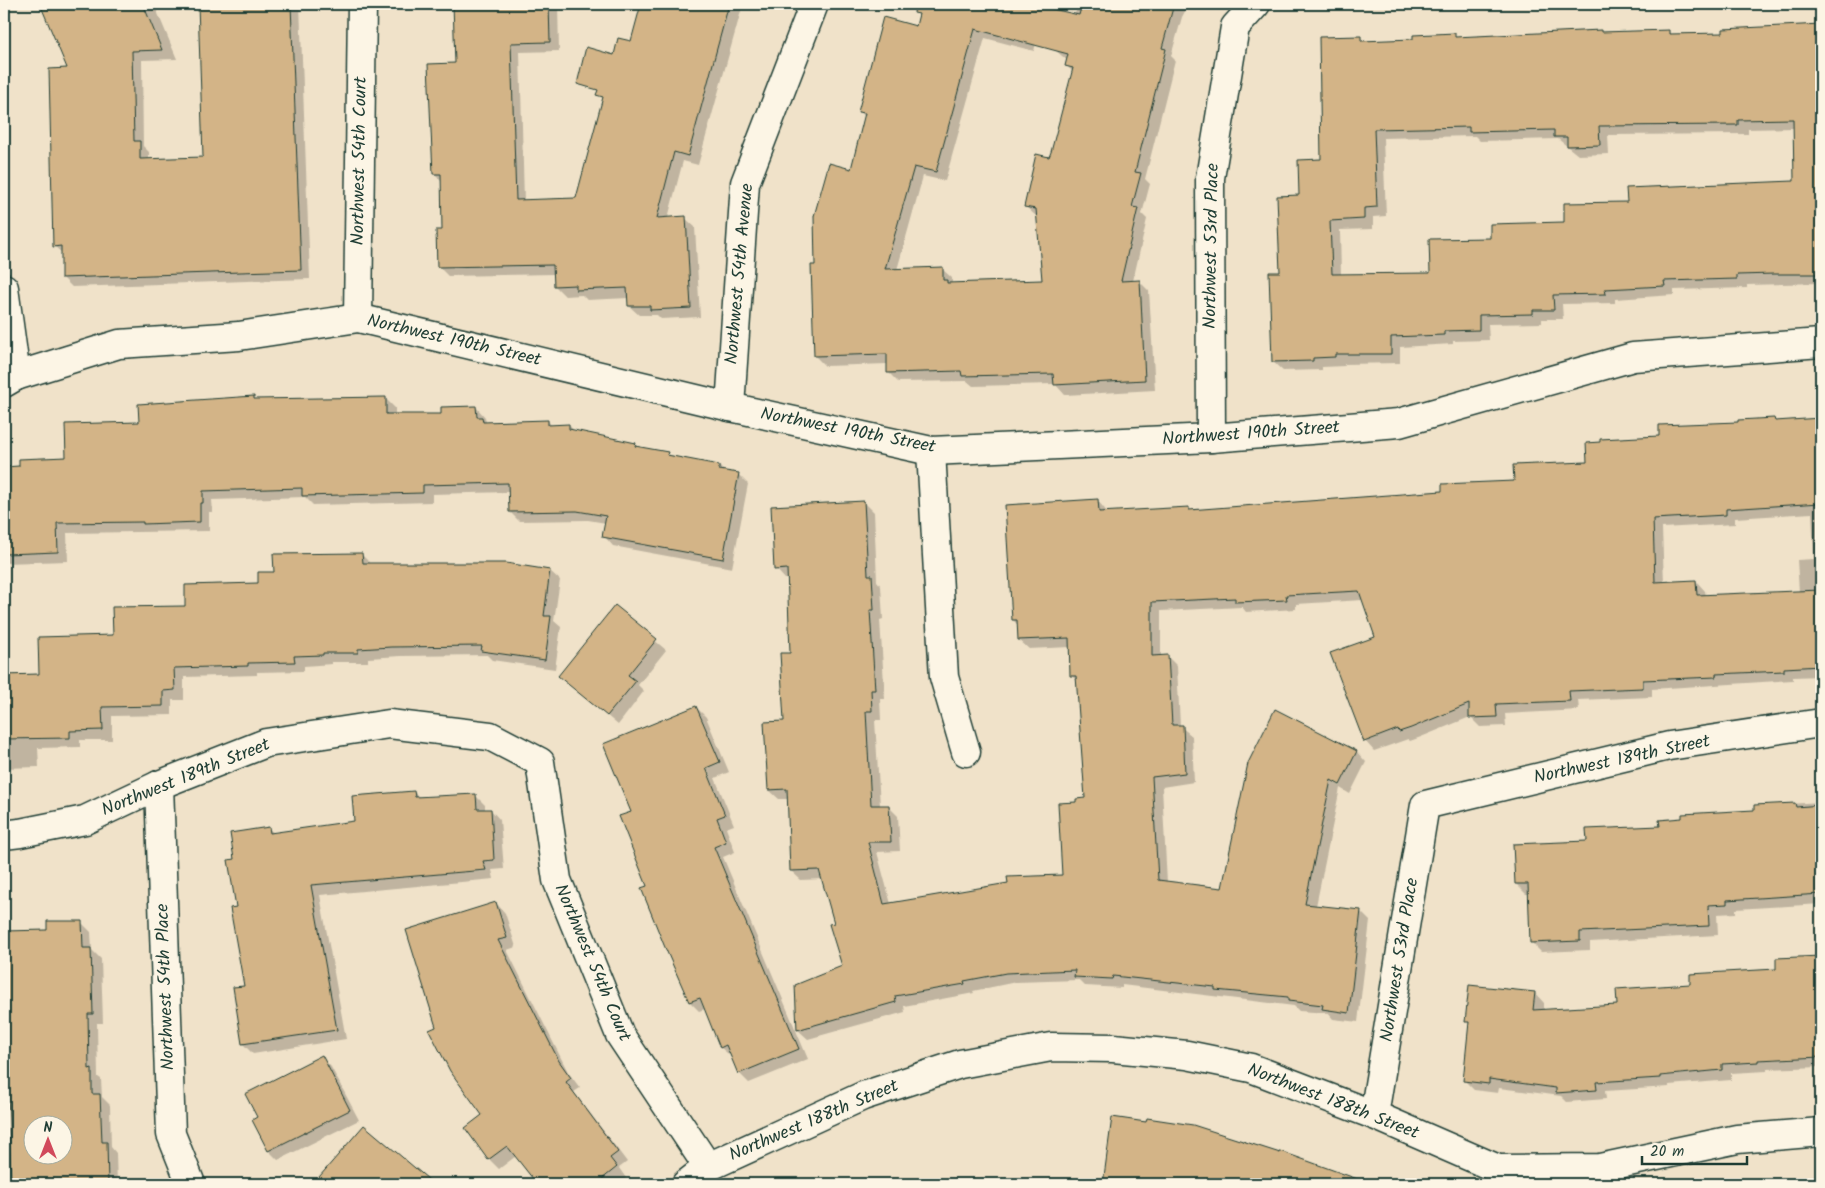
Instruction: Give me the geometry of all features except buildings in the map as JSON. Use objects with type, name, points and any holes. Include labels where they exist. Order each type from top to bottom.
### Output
[{"type":"street","name":"Northwest 54th Court","points":[[358,318],[362,4]]},
{"type":"street","name":"Northwest 54th Avenue","points":[[730,407],[745,183],[814,4]]},
{"type":"street","name":"Northwest 53rd Place","points":[[1211,438],[1210,178],[1236,27],[1256,4]]},
{"type":"street","points":[[4,288],[10,379]]},
{"type":"street","name":"Northwest 190th Street","points":[[10,379],[119,344],[239,336],[358,318],[730,407],[931,451],[1211,438],[1399,423],[1633,357],[1821,343]]},
{"type":"street","points":[[931,451],[944,677],[966,752]]},
{"type":"street","name":"Northwest 189th Street","points":[[1425,805],[1669,746],[1821,723]]},
{"type":"street","name":"Northwest 189th Street","points":[[4,834],[20,834],[85,820],[160,785],[266,743],[389,724],[490,736]]},
{"type":"street","name":"Northwest 54th Court","points":[[490,736],[540,762],[557,880],[620,1036],[708,1168]]},
{"type":"street","name":"Northwest 54th Place","points":[[160,785],[171,1134],[191,1184]]},
{"type":"street","name":"Northwest 53rd Place","points":[[1374,1115],[1425,805]]},
{"type":"street","name":"Northwest 188th Street","points":[[686,1184],[708,1168],[863,1096],[960,1064],[1051,1047],[1113,1048],[1187,1055],[1251,1068],[1374,1115],[1498,1169],[1600,1168],[1737,1138],[1821,1132]]}]
